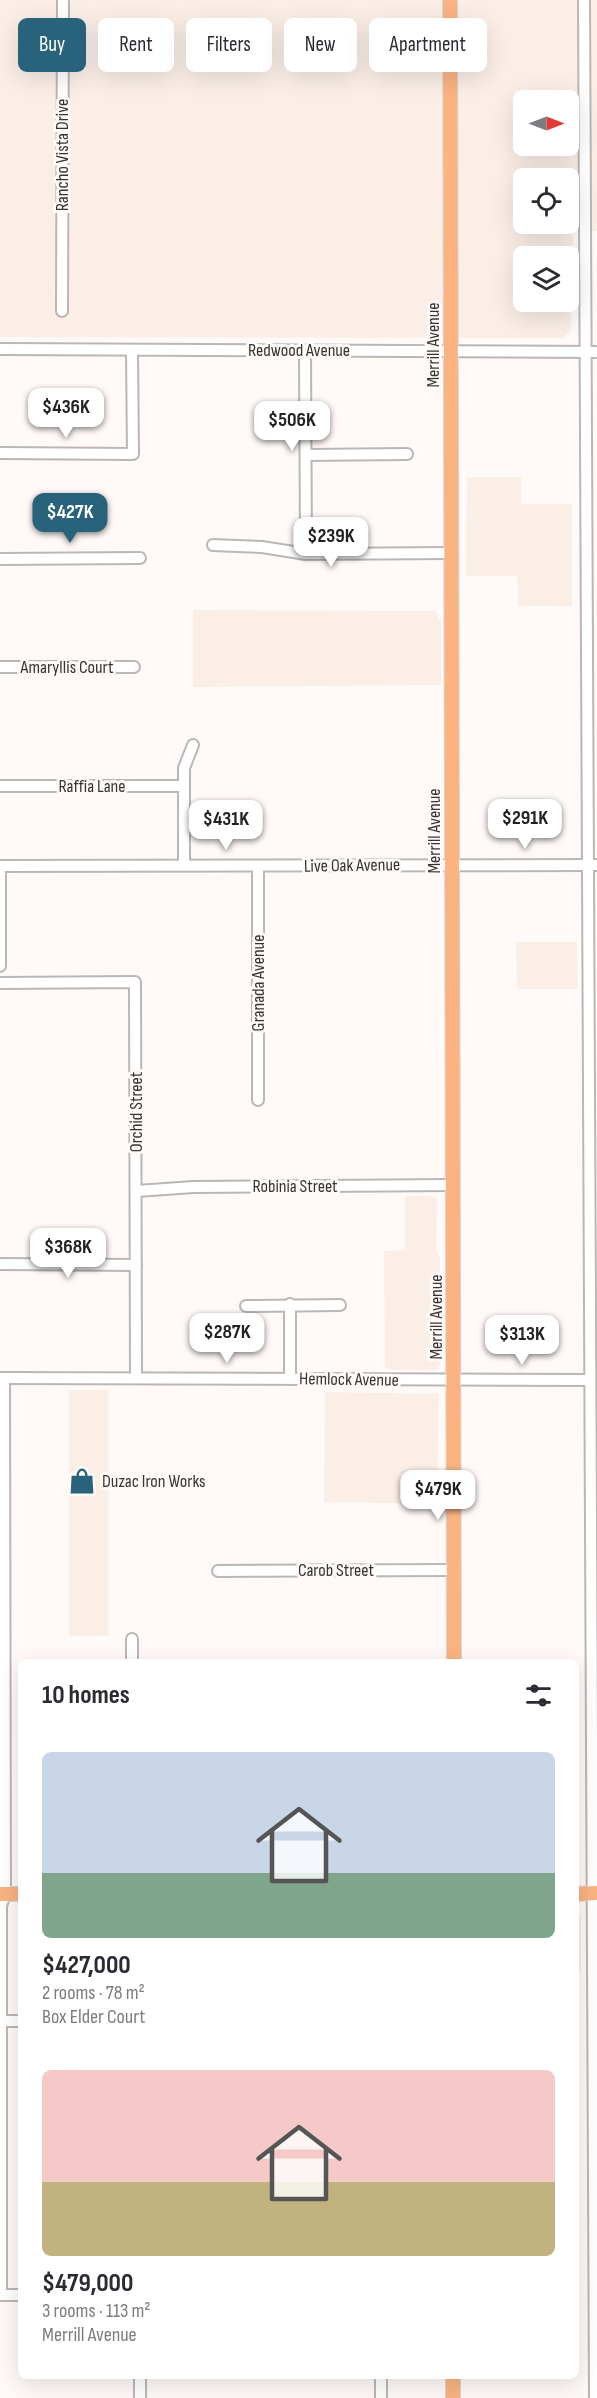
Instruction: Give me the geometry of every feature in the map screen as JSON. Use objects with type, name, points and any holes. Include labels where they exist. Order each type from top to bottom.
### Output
[{"type":"main road","name":"Merrill Avenue","points":[[450,0],[454,1659]]},
{"type":"main road","points":[[2,1894],[18,1894]]},
{"type":"main road","points":[[453,2379],[453,2398]]},
{"type":"street","name":"Rancho Vista Drive","points":[[62,311],[63,0]]},
{"type":"street","points":[[584,0],[585,352],[592,865],[590,1380],[595,2022],[595,2398]]},
{"type":"street","name":"Redwood Avenue","points":[[0,349],[597,352]]},
{"type":"street","points":[[0,453],[132,454],[132,350]]},
{"type":"street","points":[[306,350],[306,554]]},
{"type":"street","points":[[306,455],[407,454]]},
{"type":"street","points":[[213,545],[262,547],[306,554],[451,553]]},
{"type":"street","points":[[0,559],[140,558]]},
{"type":"street","name":"Amaryllis Court","points":[[0,667],[134,667]]},
{"type":"street","points":[[184,864],[183,768],[193,745]]},
{"type":"street","name":"Raffia Lane","points":[[0,786],[183,786]]},
{"type":"street","name":"Live Oak Avenue","points":[[0,866],[592,865]]},
{"type":"street","points":[[0,866],[0,966]]},
{"type":"street","name":"Granada Avenue","points":[[258,866],[258,1100]]},
{"type":"street","name":"Orchid Street","points":[[0,983],[135,982],[136,1378]]},
{"type":"street","name":"Robinia Street","points":[[137,1191],[193,1187],[453,1185]]},
{"type":"street","points":[[0,1264],[136,1265]]},
{"type":"street","points":[[290,1304],[290,1379]]},
{"type":"street","points":[[246,1305],[340,1305]]},
{"type":"street","points":[[2,1378],[1,2295],[18,2295]]},
{"type":"street","name":"Hemlock Avenue","points":[[2,1378],[590,1380]]},
{"type":"street","name":"Carob Street","points":[[218,1571],[454,1570]]},
{"type":"street","points":[[132,1639],[132,1659]]},
{"type":"street","points":[[1,2021],[18,2021]]},
{"type":"street","points":[[140,2379],[140,2398]]},
{"type":"street","points":[[381,2379],[381,2398]]},
{"type":"shaded area","points":[[0,0],[597,0],[597,231],[579,231],[579,168],[513,168],[513,234],[573,234],[573,246],[513,246],[513,312],[571,312],[571,330],[563,338],[0,337]]},
{"type":"shaded area","points":[[467,477],[521,477],[521,504],[572,504],[572,606],[518,606],[517,576],[466,576]]},
{"type":"shaded area","points":[[193,610],[435,611],[441,622],[441,685],[193,687]]},
{"type":"shaded area","points":[[516,942],[577,942],[578,989],[517,989]]},
{"type":"shaded area","points":[[405,1196],[432,1196],[437,1199],[436,1252],[440,1257],[441,1363],[437,1370],[393,1370],[385,1367],[384,1251],[405,1250]]},
{"type":"shaded area","points":[[69,1390],[109,1390],[109,1636],[69,1636]]},
{"type":"shaded area","points":[[325,1392],[439,1394],[437,1504],[324,1502]]},
{"type":"shaded area","points":[[579,1914],[581,1917],[581,1972],[579,1972]]},
{"type":"place","name":"Duzac Iron Works","points":[[82,1481]]}]
